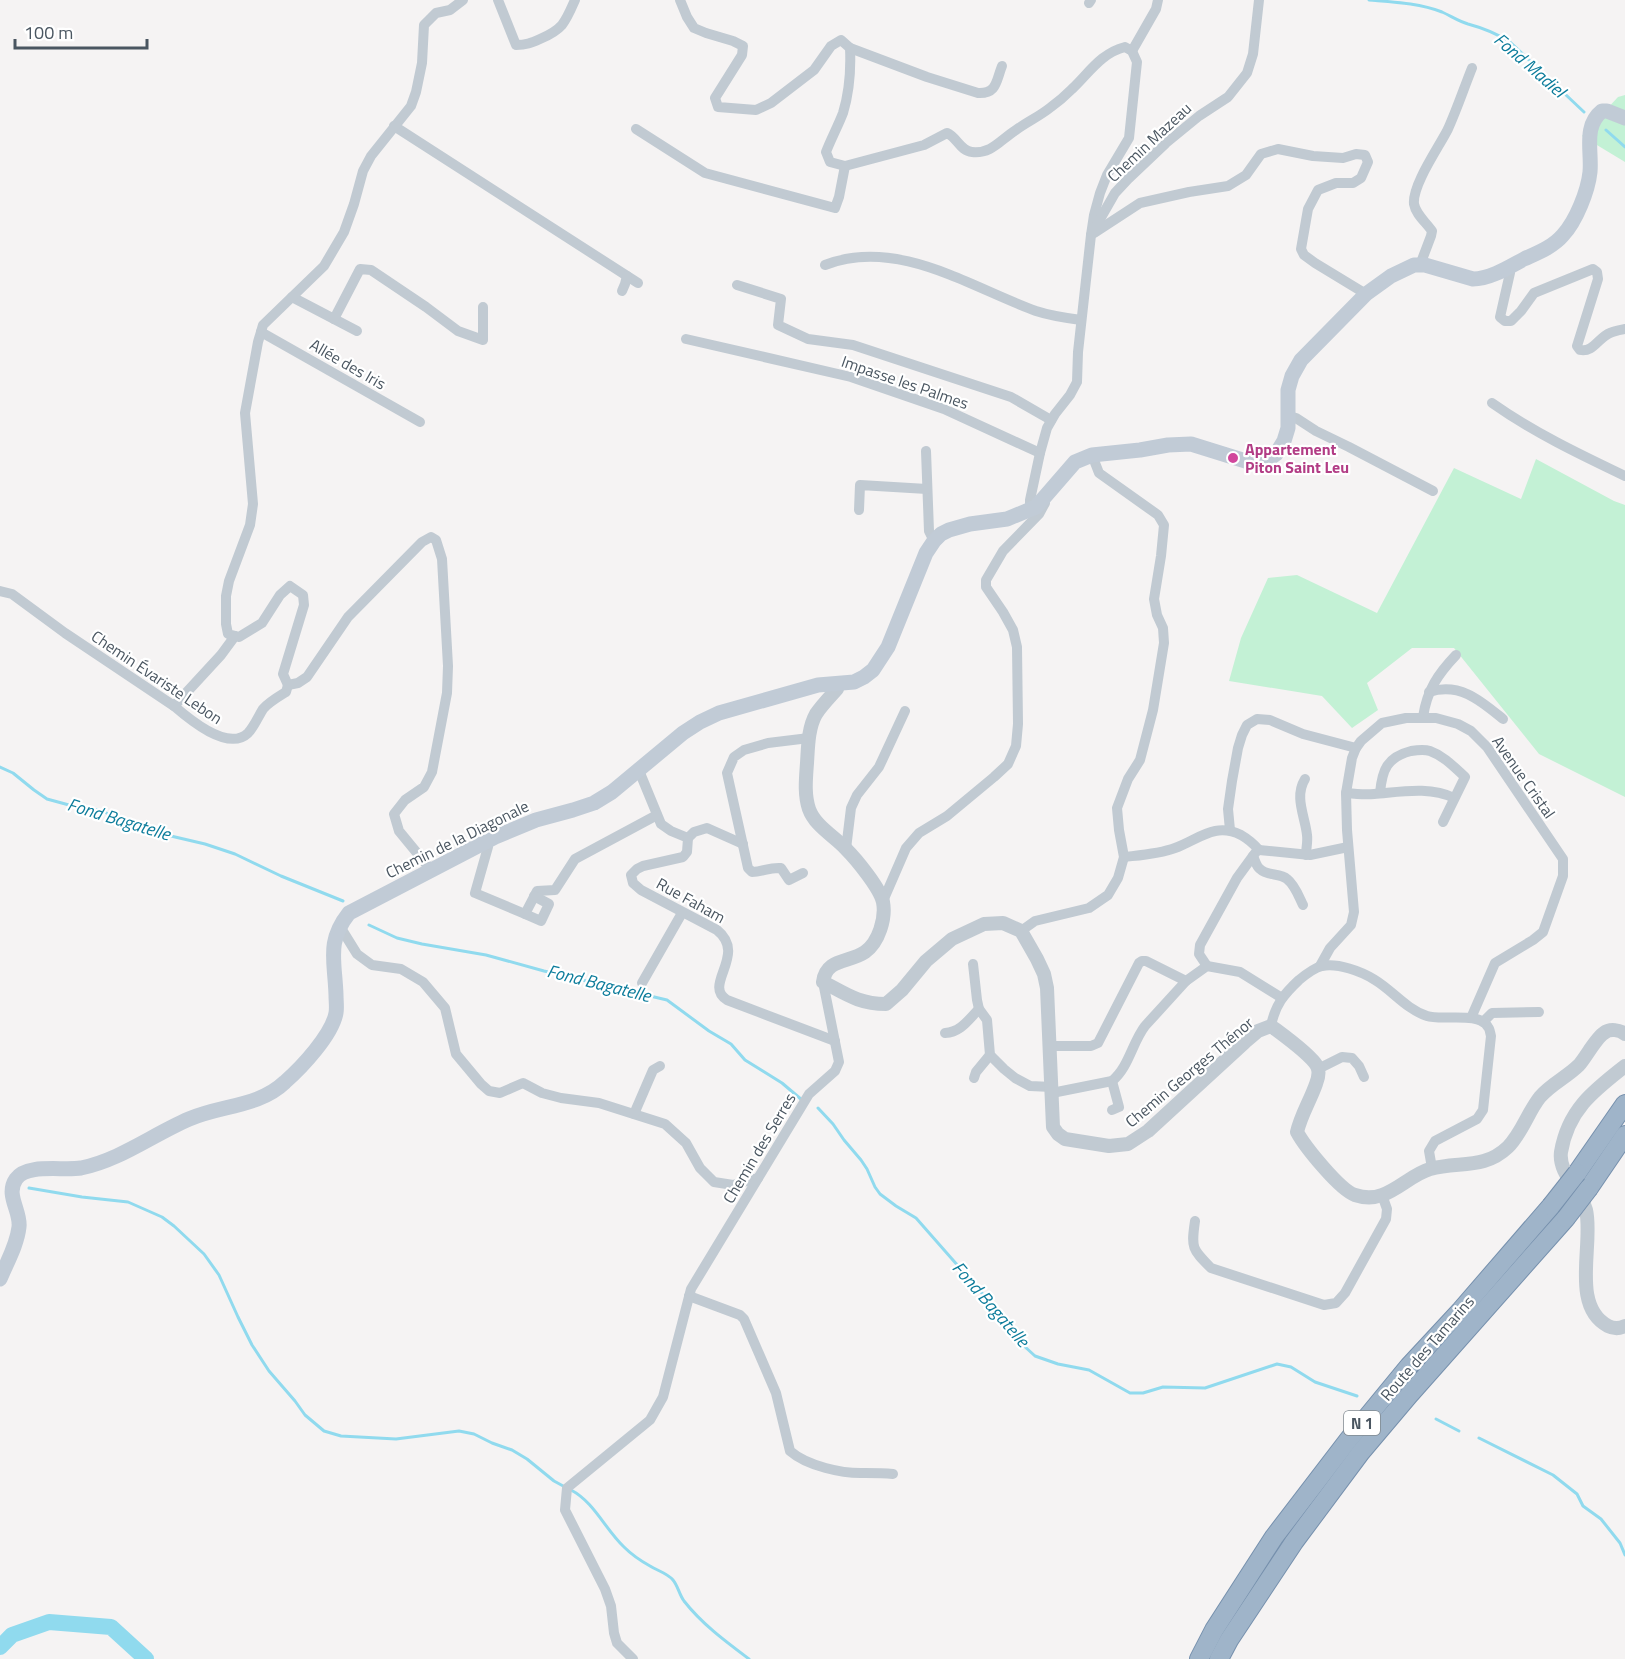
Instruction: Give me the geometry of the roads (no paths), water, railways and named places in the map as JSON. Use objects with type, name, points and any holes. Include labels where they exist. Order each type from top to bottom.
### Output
[{"type":"highway","name":"Route des Tamarins","points":[[1199,1659],[1214,1630],[1274,1537],[1349,1439],[1409,1366],[1551,1206],[1625,1104]]},
{"type":"highway","name":"Route des Tamarins","points":[[1219,1659],[1229,1640],[1294,1542],[1361,1452],[1566,1218],[1625,1135]]},
{"type":"main road","points":[[934,541],[941,534],[960,526],[1006,519],[1030,510],[1044,499],[1075,462],[1092,455],[1191,444],[1252,463],[1265,462],[1276,454],[1284,441],[1288,428],[1288,390],[1292,376],[1301,360],[1366,294],[1391,276],[1414,265],[1481,279],[1508,268],[1556,242],[1569,227],[1588,184],[1590,141],[1595,117],[1602,111],[1607,111],[1625,118]]},
{"type":"main road","name":"Chemin de la Diagonale","points":[[339,925],[349,913],[487,842],[536,820],[594,803],[612,792],[683,733],[719,713],[818,685],[854,682],[864,677],[873,670],[888,647],[926,553],[934,541]]},
{"type":"main road","points":[[0,1279],[16,1242],[20,1225],[11,1190],[15,1180],[23,1172],[80,1168],[101,1162],[129,1151],[190,1119],[258,1100],[273,1093],[286,1082],[319,1046],[331,1028],[336,1012],[333,956],[334,941],[339,925]]},
{"type":"street","points":[[431,870],[399,831],[394,814],[405,800],[424,787],[432,772],[447,693],[448,666],[442,559],[436,540],[431,537],[416,547],[348,617],[307,676],[298,683],[288,685],[283,674],[304,605],[303,595],[291,586],[280,595],[262,623],[239,637],[228,634],[226,596],[229,581],[250,525],[254,504],[245,413],[263,325],[324,266],[344,232],[363,171],[371,156],[411,106],[422,63],[424,25],[436,14],[450,10],[464,0]]},
{"type":"street","points":[[498,0],[516,45],[526,45],[557,32],[575,0]]},
{"type":"street","points":[[680,0],[694,28],[743,46],[742,55],[720,88],[716,98],[718,107],[756,110],[771,103],[814,70],[831,46],[841,40],[850,48],[927,77],[978,93],[987,93],[992,90],[1002,66]]},
{"type":"street","points":[[1132,51],[1156,9],[1158,0]]},
{"type":"street","name":"Chemin Mazeau","points":[[1030,510],[1030,501],[1047,428],[1071,395],[1077,382],[1078,351],[1091,235],[1115,193],[1128,178],[1199,116],[1228,97],[1247,74],[1253,54],[1258,0]]},
{"type":"street","points":[[850,48],[847,94],[843,113],[826,152],[830,162],[845,166],[924,144],[947,133],[953,135],[959,145],[969,152],[985,152],[1048,110],[1098,61],[1114,50],[1125,47],[1132,51],[1137,62],[1130,138],[1107,176],[1094,215],[1091,235]]},
{"type":"street","points":[[1419,265],[1432,231],[1414,207],[1417,186],[1448,128],[1472,68]]},
{"type":"street","points":[[394,126],[638,283]]},
{"type":"street","points":[[636,129],[705,173],[835,208],[845,166]]},
{"type":"street","points":[[1091,235],[1140,203],[1228,186],[1246,175],[1261,154],[1278,149],[1313,156],[1343,158],[1356,154],[1365,155],[1368,162],[1361,178],[1353,183],[1336,183],[1318,190],[1308,208],[1301,249],[1304,255],[1315,263],[1366,294]]},
{"type":"street","points":[[825,265],[842,258],[887,256],[909,261],[965,281],[1038,312],[1060,318],[1081,320]]},
{"type":"street","points":[[334,319],[360,269],[364,268],[371,270],[458,331],[483,340],[483,307]]},
{"type":"street","points":[[1508,268],[1510,273],[1500,317],[1505,321],[1512,321],[1534,293],[1593,269],[1597,272],[1598,279],[1577,346],[1580,351],[1585,351],[1608,333],[1625,329]]},
{"type":"street","points":[[622,291],[627,276]]},
{"type":"street","points":[[738,285],[781,299],[778,325],[808,339],[853,345],[1011,397],[1051,420]]},
{"type":"street","points":[[292,297],[357,330]]},
{"type":"street","name":"Allée des Iris","points":[[261,332],[420,422]]},
{"type":"street","name":"Impasse les Palmes","points":[[686,339],[851,377],[944,409],[1040,453]]},
{"type":"street","points":[[1492,403],[1513,418],[1625,476]]},
{"type":"street","points":[[1288,416],[1296,418],[1316,431],[1432,491]]},
{"type":"street","points":[[927,451],[929,531],[934,541]]},
{"type":"street","points":[[1051,490],[1039,514],[1003,551],[986,580],[986,586],[1013,630],[1017,647],[1016,746],[1008,764],[947,816],[919,833],[906,848],[883,901],[880,928],[874,942],[865,951],[831,966],[824,974],[824,982],[852,998],[870,1004],[886,1004],[902,990],[926,961],[952,939],[984,924],[1003,923],[1021,931],[1035,921],[1089,908],[1108,895],[1118,878],[1124,856],[1117,808],[1128,779],[1140,760],[1153,710],[1164,643],[1163,628],[1157,615],[1154,599],[1164,525],[1158,514],[1099,473],[1092,455]]},
{"type":"street","points":[[859,510],[860,485],[927,489]]},
{"type":"street","name":"Chemin Évariste Lebon","points":[[0,591],[12,594],[65,633],[174,706],[189,719],[224,738],[237,740],[247,734],[263,709],[286,692],[288,685]]},
{"type":"street","points":[[174,706],[221,655],[235,636]]},
{"type":"street","points":[[1423,717],[1429,692],[1444,668],[1456,655]]},
{"type":"street","points":[[838,684],[837,689],[815,715],[809,738],[806,791],[808,808],[814,820],[846,849],[873,882],[883,901]]},
{"type":"street","points":[[1429,692],[1441,688],[1458,690],[1480,700],[1503,719]]},
{"type":"street","points":[[846,849],[851,808],[857,795],[879,767],[905,711]]},
{"type":"street","name":"Avenue Cristal","points":[[1356,748],[1382,723],[1423,717],[1458,724],[1471,731],[1487,747],[1563,859],[1563,876],[1543,932],[1495,963],[1471,1018]]},
{"type":"street","points":[[1230,830],[1228,809],[1232,781],[1238,748],[1247,725],[1257,719],[1270,720],[1304,734],[1356,748],[1346,794],[1354,912],[1351,925],[1330,948],[1320,966],[1303,976],[1285,993],[1273,1014],[1271,1026]]},
{"type":"street","points":[[803,873],[789,880],[781,868],[771,867],[752,872],[748,868],[727,773],[734,757],[744,750],[768,743],[809,738]]},
{"type":"street","points":[[1380,793],[1383,773],[1393,758],[1417,750],[1428,750],[1440,756],[1465,777],[1443,822]]},
{"type":"street","points":[[638,770],[661,824],[688,838],[694,832],[707,828],[743,844]]},
{"type":"street","points":[[1305,779],[1301,785],[1300,801],[1307,836],[1306,855]]},
{"type":"street","points":[[1346,794],[1417,790],[1454,798]]},
{"type":"street","points":[[525,914],[537,891],[555,890],[575,858],[657,815]]},
{"type":"street","points":[[1124,856],[1160,853],[1215,830],[1230,830],[1252,842],[1258,868],[1288,880],[1303,905]]},
{"type":"street","name":"Rue Faham","points":[[688,838],[687,852],[682,857],[637,869],[631,875],[633,883],[641,890],[724,935],[728,944],[729,957],[720,982],[718,992],[721,996],[835,1041]]},
{"type":"street","points":[[487,842],[488,847],[475,893],[541,921],[549,904],[534,896]]},
{"type":"street","points":[[1256,853],[1310,855],[1348,847]]},
{"type":"street","points":[[1207,966],[1199,954],[1200,945],[1237,878],[1256,853]]},
{"type":"street","points":[[642,983],[682,913]]},
{"type":"street","points":[[339,925],[357,954],[372,965],[401,969],[423,982],[445,1008],[456,1054],[489,1091],[500,1093],[523,1083],[542,1094],[599,1103],[665,1124],[686,1143],[700,1168],[714,1182],[733,1185],[758,1178]]},
{"type":"street","name":"Chemin Georges Thénor","points":[[1021,931],[1044,974],[1047,988],[1053,1127],[1065,1139],[1109,1146],[1128,1144],[1148,1131],[1258,1031],[1271,1026],[1296,1044],[1317,1065],[1318,1069]]},
{"type":"street","points":[[1050,1046],[1091,1046],[1098,1043],[1142,961],[1186,981]]},
{"type":"street","points":[[973,964],[979,1009],[987,1020],[990,1055],[1015,1078],[1030,1086],[1052,1090],[1112,1081],[1122,1070],[1139,1033],[1186,981],[1207,966],[1240,972],[1282,998]]},
{"type":"street","points":[[1320,966],[1357,971],[1375,980],[1417,1013],[1432,1018],[1471,1018],[1483,1022],[1488,1027],[1491,1036],[1483,1110],[1477,1119],[1435,1142],[1429,1151],[1432,1168]]},
{"type":"street","name":"Chemin des Serres","points":[[633,1659],[617,1643],[611,1606],[605,1589],[565,1510],[567,1488],[650,1420],[663,1397],[691,1289],[809,1094],[835,1071],[839,1062],[824,982]]},
{"type":"street","points":[[945,1033],[958,1030],[979,1009]]},
{"type":"street","points":[[1483,1022],[1492,1013],[1539,1011]]},
{"type":"street","points":[[1364,1077],[1352,1058],[1342,1057],[1318,1069],[1317,1083],[1297,1132],[1302,1142],[1341,1186],[1354,1195],[1370,1198],[1382,1195],[1432,1168],[1478,1164],[1493,1158],[1508,1147],[1539,1098],[1578,1066],[1604,1032],[1624,1030]]},
{"type":"street","points":[[974,1078],[990,1055]]},
{"type":"street","points":[[634,1114],[653,1070],[660,1066]]},
{"type":"street","points":[[1625,1066],[1594,1089],[1576,1111],[1566,1134],[1561,1154],[1561,1164],[1573,1175],[1586,1209],[1588,1233],[1585,1269],[1591,1307],[1601,1322],[1612,1328],[1625,1326]]},
{"type":"street","points":[[1112,1081],[1119,1107],[1112,1110]]},
{"type":"street","points":[[1195,1221],[1192,1244],[1198,1256],[1211,1268],[1324,1305],[1336,1303],[1345,1293],[1386,1219],[1387,1209],[1382,1195]]},
{"type":"street","points":[[689,1296],[740,1315],[744,1319],[774,1386],[788,1447],[795,1455],[814,1465],[849,1472],[893,1474]]},
{"type":"waterway","name":"Fond Madiel","points":[[1369,0],[1406,3],[1433,9],[1500,36],[1510,42],[1584,112]]},
{"type":"waterway","name":"Fond Madiel","points":[[1606,130],[1625,147]]},
{"type":"waterway","name":"Fond Bagatelle","points":[[0,767],[13,773],[47,799],[80,808],[100,810],[141,829],[205,844],[235,854],[281,876],[343,901]]},
{"type":"waterway","name":"Fond Bagatelle","points":[[369,925],[397,938],[486,955],[667,1000],[731,1044],[745,1060],[782,1083],[802,1100]]},
{"type":"waterway","name":"Fond Bagatelle","points":[[818,1108],[861,1160],[880,1194],[916,1218],[981,1292],[1023,1345],[1035,1356],[1058,1364],[1089,1370],[1130,1393],[1143,1393],[1163,1387],[1205,1388],[1277,1364],[1291,1367],[1315,1382],[1357,1396]]},
{"type":"waterway","points":[[29,1188],[128,1202],[162,1217],[174,1226],[204,1254],[219,1275],[252,1345],[269,1371],[305,1415],[324,1431],[341,1436],[396,1439],[459,1431],[474,1434],[512,1450],[565,1487]]},
{"type":"waterway","name":"Fond Bagatelle","points":[[1436,1419],[1459,1431]]},
{"type":"waterway","name":"Fond Bagatelle","points":[[1479,1438],[1553,1475],[1577,1494],[1583,1506],[1601,1519],[1620,1543],[1625,1555]]},
{"type":"waterway","points":[[571,1490],[586,1501],[627,1550],[671,1578],[684,1601],[698,1617],[749,1659]]},
{"type":"waterway","points":[[0,1647],[12,1635],[49,1622],[111,1627],[146,1659]]},
{"type":"place","name":"Appartement Piton Saint Leu","points":[[1233,458]]}]
